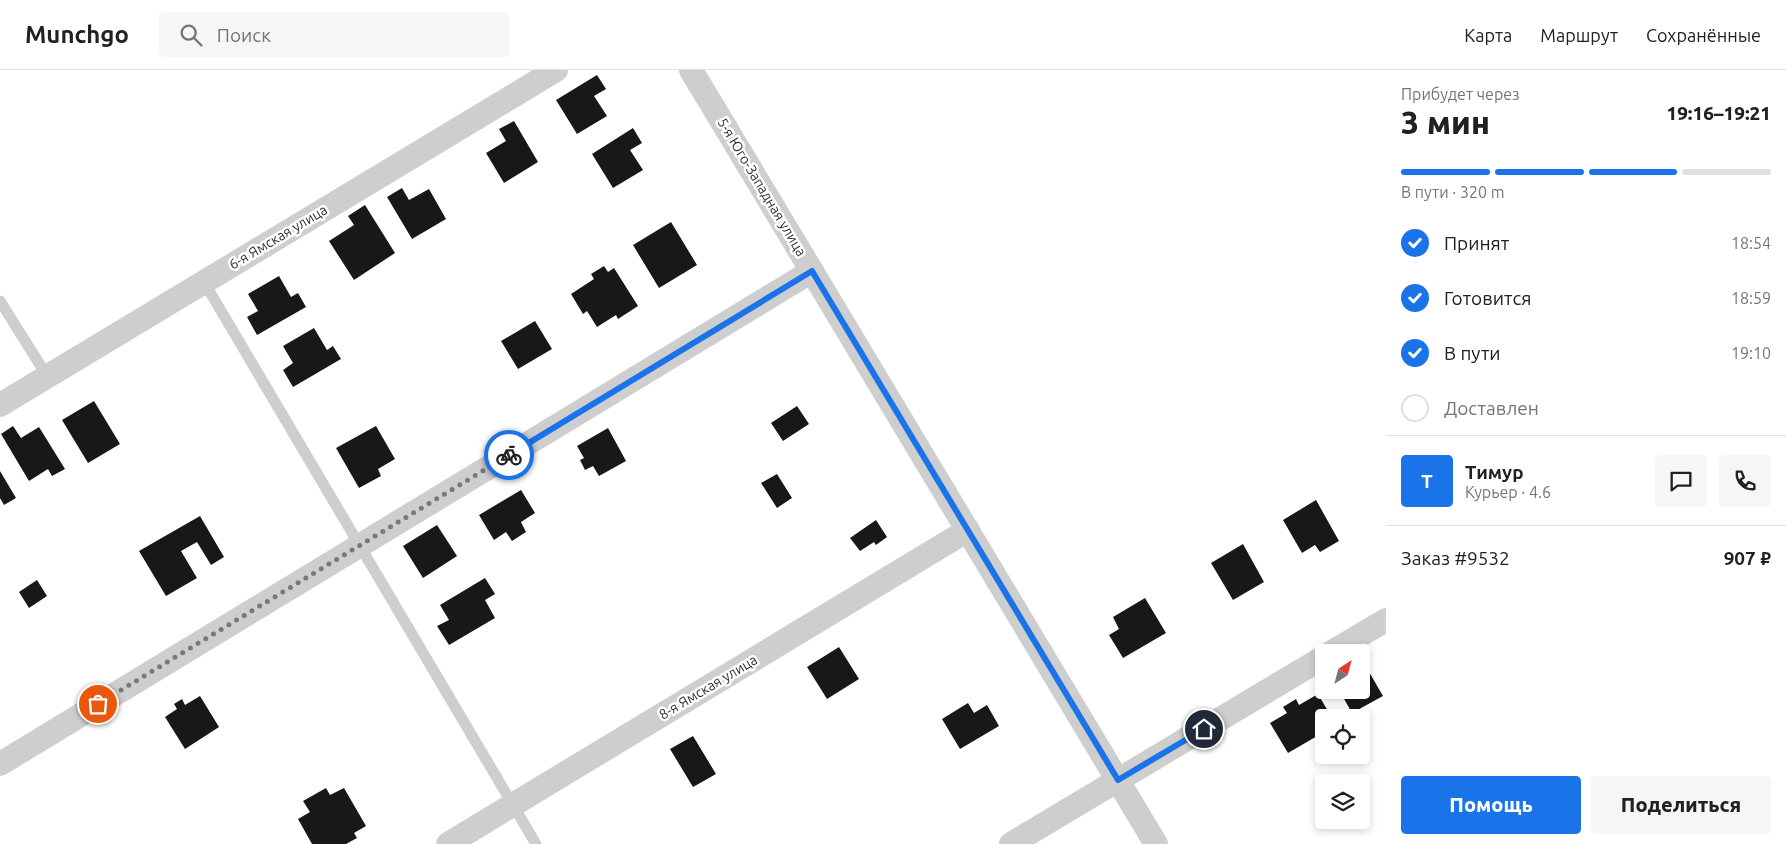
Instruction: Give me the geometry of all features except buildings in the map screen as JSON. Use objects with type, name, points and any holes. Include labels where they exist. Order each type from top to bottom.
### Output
[{"type":"street","name":"6-я Ямская улица","points":[[0,405],[556,70]]},
{"type":"street","name":"5-я Юго-Западная улица","points":[[691,70],[1156,844]]},
{"type":"street","points":[[0,764],[812,271]]},
{"type":"street","name":"8-я Ямская улица","points":[[448,844],[968,530]]},
{"type":"street","points":[[1346,644],[1386,620]]},
{"type":"street","points":[[1011,844],[1315,663]]},
{"type":"lane","points":[[204,282],[536,844]]},
{"type":"lane","points":[[0,301],[48,376]]},
{"type":"way so far","points":[[98,704],[509,455]]},
{"type":"route","points":[[509,455],[812,271],[1118,780],[1204,729]]}]
